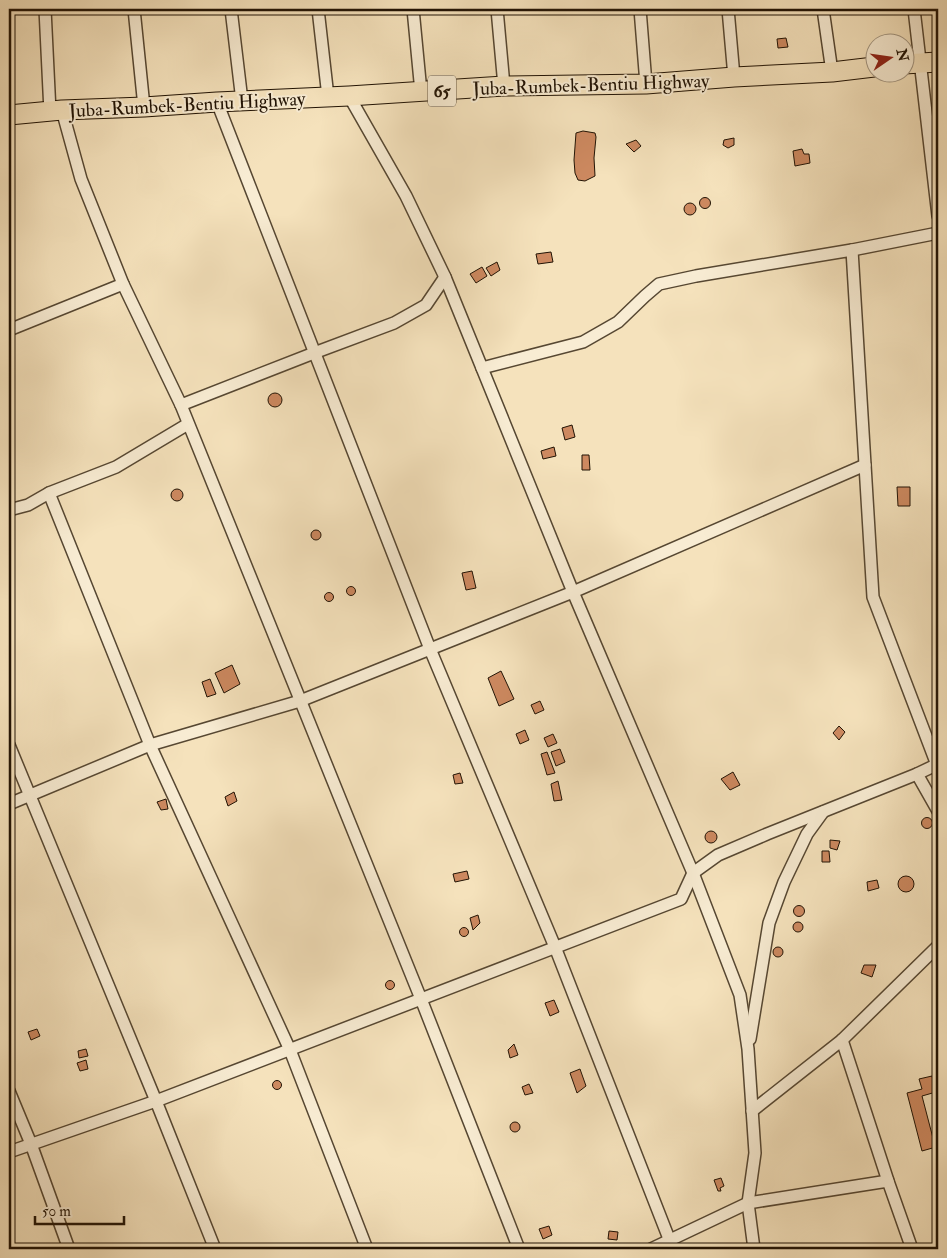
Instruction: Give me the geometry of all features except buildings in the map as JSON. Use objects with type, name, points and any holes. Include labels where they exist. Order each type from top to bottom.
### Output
[{"type":"main road","name":"Juba-Rumbek-Bentiu Highway","points":[[9,115],[504,86],[646,84],[864,68]]},
{"type":"street","points":[[45,9],[56,111],[81,179],[124,284],[181,406],[420,999],[518,1249]]},
{"type":"street","points":[[134,9],[144,107]]},
{"type":"street","points":[[231,9],[242,101]]},
{"type":"street","points":[[318,9],[328,97]]},
{"type":"street","points":[[413,9],[421,92]]},
{"type":"street","points":[[497,9],[504,86]]},
{"type":"street","points":[[640,9],[646,84]]},
{"type":"street","points":[[728,9],[734,77]]},
{"type":"street","points":[[823,9],[832,72]]},
{"type":"street","points":[[914,9],[938,216]]},
{"type":"street","points":[[349,96],[406,196],[445,277],[573,592],[693,873],[740,995],[748,1049],[755,1153],[748,1203],[754,1249]]},
{"type":"street","points":[[217,102],[430,649],[555,948],[671,1245]]},
{"type":"street","points":[[482,368],[583,342],[618,322],[659,284],[938,233]]},
{"type":"street","points":[[9,1152],[156,1102],[681,898],[693,873],[718,855],[938,764],[873,597],[852,250]]},
{"type":"street","points":[[181,406],[394,323],[426,306],[445,277]]},
{"type":"street","points":[[9,330],[124,284]]},
{"type":"street","points":[[9,510],[28,505],[49,493],[116,467],[188,424]]},
{"type":"street","points":[[9,804],[150,745],[300,701],[573,592],[865,465]]},
{"type":"street","points":[[49,493],[150,745],[290,1050],[367,1249]]},
{"type":"street","points":[[9,745],[215,1249]]},
{"type":"street","points":[[917,774],[938,811]]},
{"type":"street","points":[[748,1049],[769,923],[784,882],[807,834],[824,811]]},
{"type":"street","points":[[752,1111],[842,1040],[938,946]]},
{"type":"street","points":[[842,1040],[912,1249]]},
{"type":"street","points":[[9,1091],[31,1144],[68,1249]]},
{"type":"street","points":[[651,1249],[671,1245],[748,1203],[888,1181]]}]
